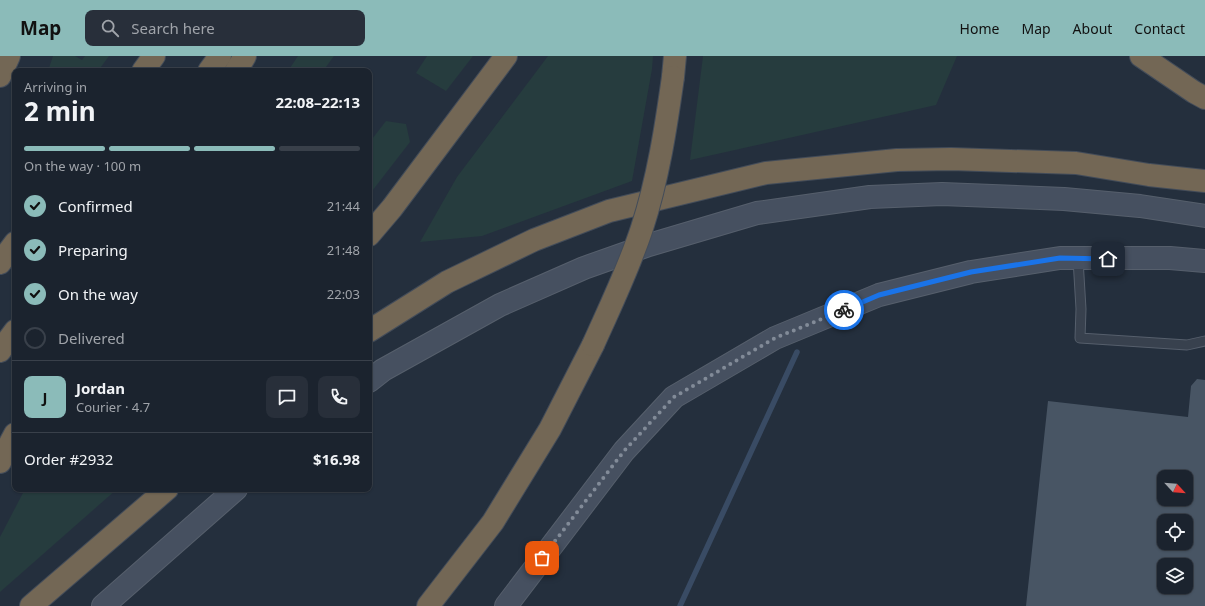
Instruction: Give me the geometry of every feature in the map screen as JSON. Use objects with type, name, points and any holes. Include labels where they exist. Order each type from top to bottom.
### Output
[{"type":"highway","points":[[0,76],[9,56]]},
{"type":"highway","points":[[145,68],[154,56]]},
{"type":"highway","points":[[211,68],[220,56]]},
{"type":"highway","points":[[238,68],[246,56]]},
{"type":"highway","points":[[372,231],[392,208],[506,56]]},
{"type":"highway","points":[[1140,56],[1205,98]]},
{"type":"highway","points":[[428,606],[493,522],[550,429],[593,345],[625,273],[642,227],[666,129],[674,66]]},
{"type":"highway","points":[[372,329],[448,282],[534,240],[609,211],[766,172],[897,160],[951,159],[1076,162],[1149,175],[1205,180]]},
{"type":"highway","points":[[0,263],[12,247]]},
{"type":"highway","points":[[0,351],[12,335]]},
{"type":"highway","points":[[0,462],[12,440]]},
{"type":"highway","points":[[109,538],[151,492]]},
{"type":"highway","points":[[32,606],[163,492]]},
{"type":"main road","points":[[372,379],[383,370],[500,305],[584,268],[657,242],[757,213],[870,197],[942,194],[1064,199],[1140,206],[1205,216]]},
{"type":"main road","points":[[506,606],[624,451],[674,397],[775,338],[879,295],[971,272],[1060,258],[1170,258],[1205,261]]},
{"type":"main road","points":[[103,606],[233,492]]},
{"type":"lane","points":[[1078,259],[1081,309],[1080,338],[1187,345],[1205,340]]},
{"type":"green space","points":[[53,56],[75,56],[82,60],[85,56],[109,56],[100,68],[49,68]]},
{"type":"green space","points":[[298,56],[334,56],[325,68],[290,68]]},
{"type":"green space","points":[[427,56],[473,56],[446,91],[416,73]]},
{"type":"green space","points":[[548,56],[653,56],[632,181],[482,236],[420,242],[457,177]]},
{"type":"green space","points":[[703,56],[957,56],[936,105],[690,160]]},
{"type":"green space","points":[[386,121],[406,124],[410,142],[372,191],[372,139]]},
{"type":"green space","points":[[23,492],[114,492],[0,592],[0,537]]},
{"type":"building","points":[[1197,379],[1205,380],[1205,606],[1026,606],[1048,401],[1188,417],[1191,386]]},
{"type":"waterway","points":[[680,606],[797,352]]},
{"type":"way so far","points":[[542,558],[624,451],[674,397],[775,338],[844,310]]},
{"type":"route","points":[[844,310],[879,295],[971,272],[1060,258],[1108,259]]}]
